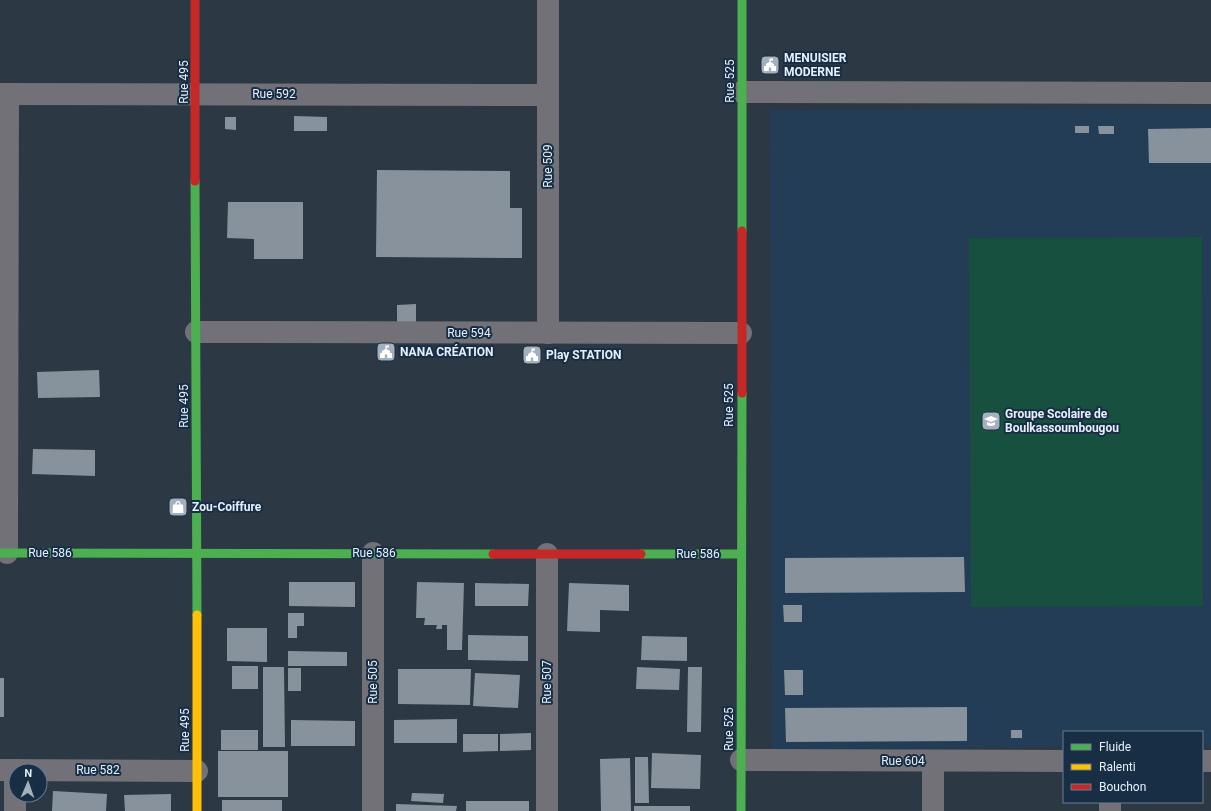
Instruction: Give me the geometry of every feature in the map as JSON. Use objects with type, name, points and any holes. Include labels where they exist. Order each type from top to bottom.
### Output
[{"type":"street","name":"Rue 495","points":[[195,0],[197,811]]},
{"type":"street","name":"Rue 509","points":[[548,0],[548,333]]},
{"type":"street","name":"Rue 525","points":[[741,811],[742,0]]},
{"type":"street","points":[[742,92],[1211,93]]},
{"type":"street","name":"Rue 592","points":[[4,94],[548,95]]},
{"type":"street","name":"Rue 586","points":[[4,94],[4,553],[741,554]]},
{"type":"street","name":"Rue 594","points":[[196,332],[742,333]]},
{"type":"street","name":"Rue 505","points":[[373,553],[373,811]]},
{"type":"street","name":"Rue 507","points":[[547,554],[547,811]]},
{"type":"street","name":"Rue 604","points":[[741,760],[1063,761]]},
{"type":"street","points":[[932,811],[933,761]]},
{"type":"street","name":"Rue 582","points":[[48,770],[197,771]]},
{"type":"shaded area","name":"Groupe Scolaire de Boulkassoumbougou","points":[[1211,108],[1211,747],[1203,747],[1203,731],[1063,731],[1063,747],[772,749],[770,110]]},
{"type":"green space","points":[[1202,237],[1203,606],[971,607],[969,238]]},
{"type":"building","points":[[294,116],[327,117],[327,131],[294,131]]},
{"type":"building","points":[[225,117],[236,117],[236,130],[225,129]]},
{"type":"building","points":[[1075,126],[1089,126],[1089,133],[1075,133]]},
{"type":"building","points":[[1098,126],[1114,126],[1114,134],[1099,134]]},
{"type":"building","points":[[1211,128],[1211,163],[1149,163],[1148,129]]},
{"type":"building","points":[[377,170],[510,171],[510,208],[522,208],[522,258],[376,257]]},
{"type":"building","points":[[228,202],[303,202],[303,259],[254,259],[254,239],[227,238]]},
{"type":"building","points":[[416,304],[416,323],[397,323],[397,305]]},
{"type":"building","points":[[99,370],[100,397],[38,398],[37,372]]},
{"type":"building","points":[[33,449],[95,450],[95,476],[32,474]]},
{"type":"building","points":[[964,557],[965,592],[785,593],[785,558]]},
{"type":"building","points":[[289,582],[355,582],[355,607],[289,606]]},
{"type":"building","points":[[417,582],[464,583],[462,650],[447,650],[447,625],[442,625],[442,629],[436,629],[437,625],[424,625],[425,618],[416,618]]},
{"type":"building","points":[[475,583],[529,584],[528,606],[475,606]]},
{"type":"building","points":[[569,583],[629,585],[629,611],[600,610],[600,632],[567,631]]},
{"type":"building","points":[[783,605],[802,605],[802,622],[784,622]]},
{"type":"building","points":[[288,613],[304,613],[304,626],[297,626],[297,638],[288,638]]},
{"type":"building","points":[[227,628],[267,628],[267,662],[227,661]]},
{"type":"building","points":[[468,635],[528,636],[528,661],[468,660]]},
{"type":"building","points":[[642,636],[687,637],[687,661],[641,660]]},
{"type":"building","points":[[288,651],[347,652],[347,666],[288,666]]},
{"type":"building","points":[[232,666],[258,666],[258,689],[232,689]]},
{"type":"building","points":[[263,667],[284,667],[285,747],[263,747]]},
{"type":"building","points":[[637,667],[680,669],[679,690],[636,689]]},
{"type":"building","points":[[688,667],[702,667],[701,732],[687,732]]},
{"type":"building","points":[[288,668],[301,668],[301,691],[288,691]]},
{"type":"building","points":[[398,669],[471,669],[470,705],[398,704]]},
{"type":"building","points":[[784,670],[803,670],[803,695],[785,695]]},
{"type":"building","points":[[475,673],[520,675],[518,708],[473,706]]},
{"type":"building","points":[[0,678],[4,678],[4,717],[0,717]]},
{"type":"building","points":[[967,707],[967,741],[786,742],[785,708]]},
{"type":"building","points":[[457,719],[457,743],[394,743],[394,720]]},
{"type":"building","points":[[291,720],[355,721],[355,746],[291,746]]},
{"type":"building","points":[[221,730],[258,730],[258,750],[221,750]]},
{"type":"building","points":[[1011,730],[1022,730],[1022,738],[1011,738]]},
{"type":"building","points":[[531,733],[531,750],[500,751],[500,734]]},
{"type":"building","points":[[463,734],[498,734],[498,751],[463,752]]},
{"type":"building","points":[[218,751],[288,751],[288,797],[218,797]]},
{"type":"building","points":[[652,753],[701,755],[700,789],[651,788]]},
{"type":"building","points":[[635,757],[648,757],[649,803],[635,803]]},
{"type":"building","points":[[630,758],[631,811],[601,811],[600,759]]},
{"type":"building","points":[[53,791],[107,794],[106,811],[52,811]]},
{"type":"building","points":[[412,793],[444,794],[443,803],[411,801]]},
{"type":"building","points":[[171,794],[171,811],[125,811],[124,795]]},
{"type":"building","points":[[222,800],[282,800],[282,811],[222,811]]},
{"type":"building","points":[[466,801],[529,801],[529,811],[466,811]]},
{"type":"building","points":[[396,804],[457,806],[456,811],[396,811]]},
{"type":"building","points":[[634,806],[690,806],[690,811],[634,811]]},
{"type":"traffic: fast","points":[[742,0],[742,231]]},
{"type":"traffic: fast","points":[[195,181],[197,615]]},
{"type":"traffic: fast","points":[[741,811],[742,393]]},
{"type":"traffic: fast","points":[[0,553],[493,554]]},
{"type":"traffic: fast","points":[[641,554],[741,554]]},
{"type":"traffic: slow","points":[[197,615],[197,811]]},
{"type":"traffic: jam","points":[[195,0],[195,181]]},
{"type":"traffic: jam","points":[[742,231],[742,393]]},
{"type":"traffic: jam","points":[[493,554],[641,554]]},
{"type":"place","name":"MENUISIER MODERNE","points":[[770,65]]},
{"type":"place","name":"NANA CRÉATION","points":[[386,352]]},
{"type":"place","name":"Play STATION","points":[[532,355]]},
{"type":"place","name":"Groupe Scolaire de Boulkassoumbougou","points":[[991,421]]},
{"type":"place","name":"Zou-Coiffure","points":[[178,507]]}]
